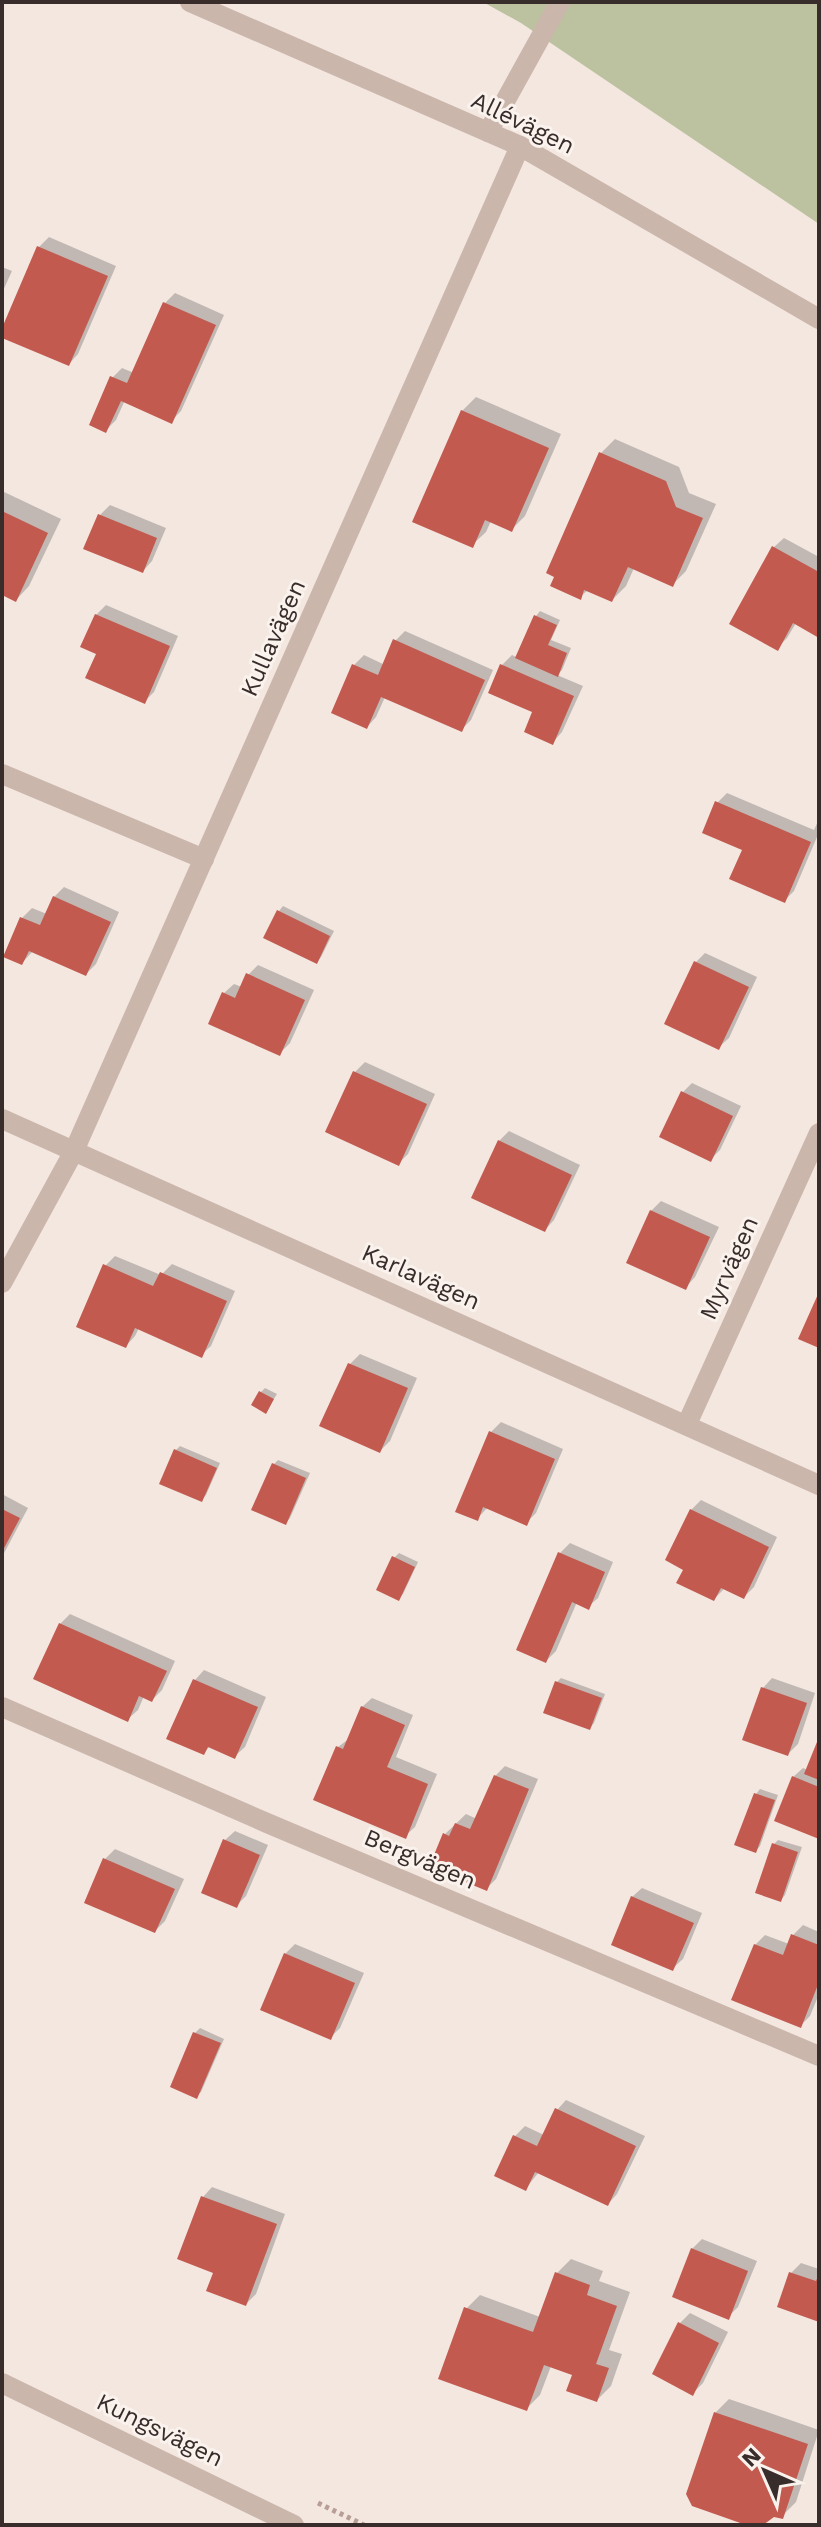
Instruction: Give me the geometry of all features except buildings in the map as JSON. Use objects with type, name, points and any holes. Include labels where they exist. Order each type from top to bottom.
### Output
[{"type":"street","name":"Allévägen","points":[[190,2],[520,146],[819,319]]},
{"type":"street","points":[[488,132],[560,2]]},
{"type":"street","name":"Kullavägen","points":[[74,1151],[520,146]]},
{"type":"street","points":[[2,774],[204,859]]},
{"type":"street","name":"Karlavägen","points":[[2,1119],[819,1485]]},
{"type":"street","name":"Myrvägen","points":[[687,1424],[819,1133]]},
{"type":"street","points":[[2,1283],[74,1151]]},
{"type":"street","name":"Bergvägen","points":[[2,1707],[819,2056]]},
{"type":"street","name":"Kungsvägen","points":[[2,2383],[294,2525]]},
{"type":"green space","points":[[483,2],[819,2],[819,224],[521,23]]}]
